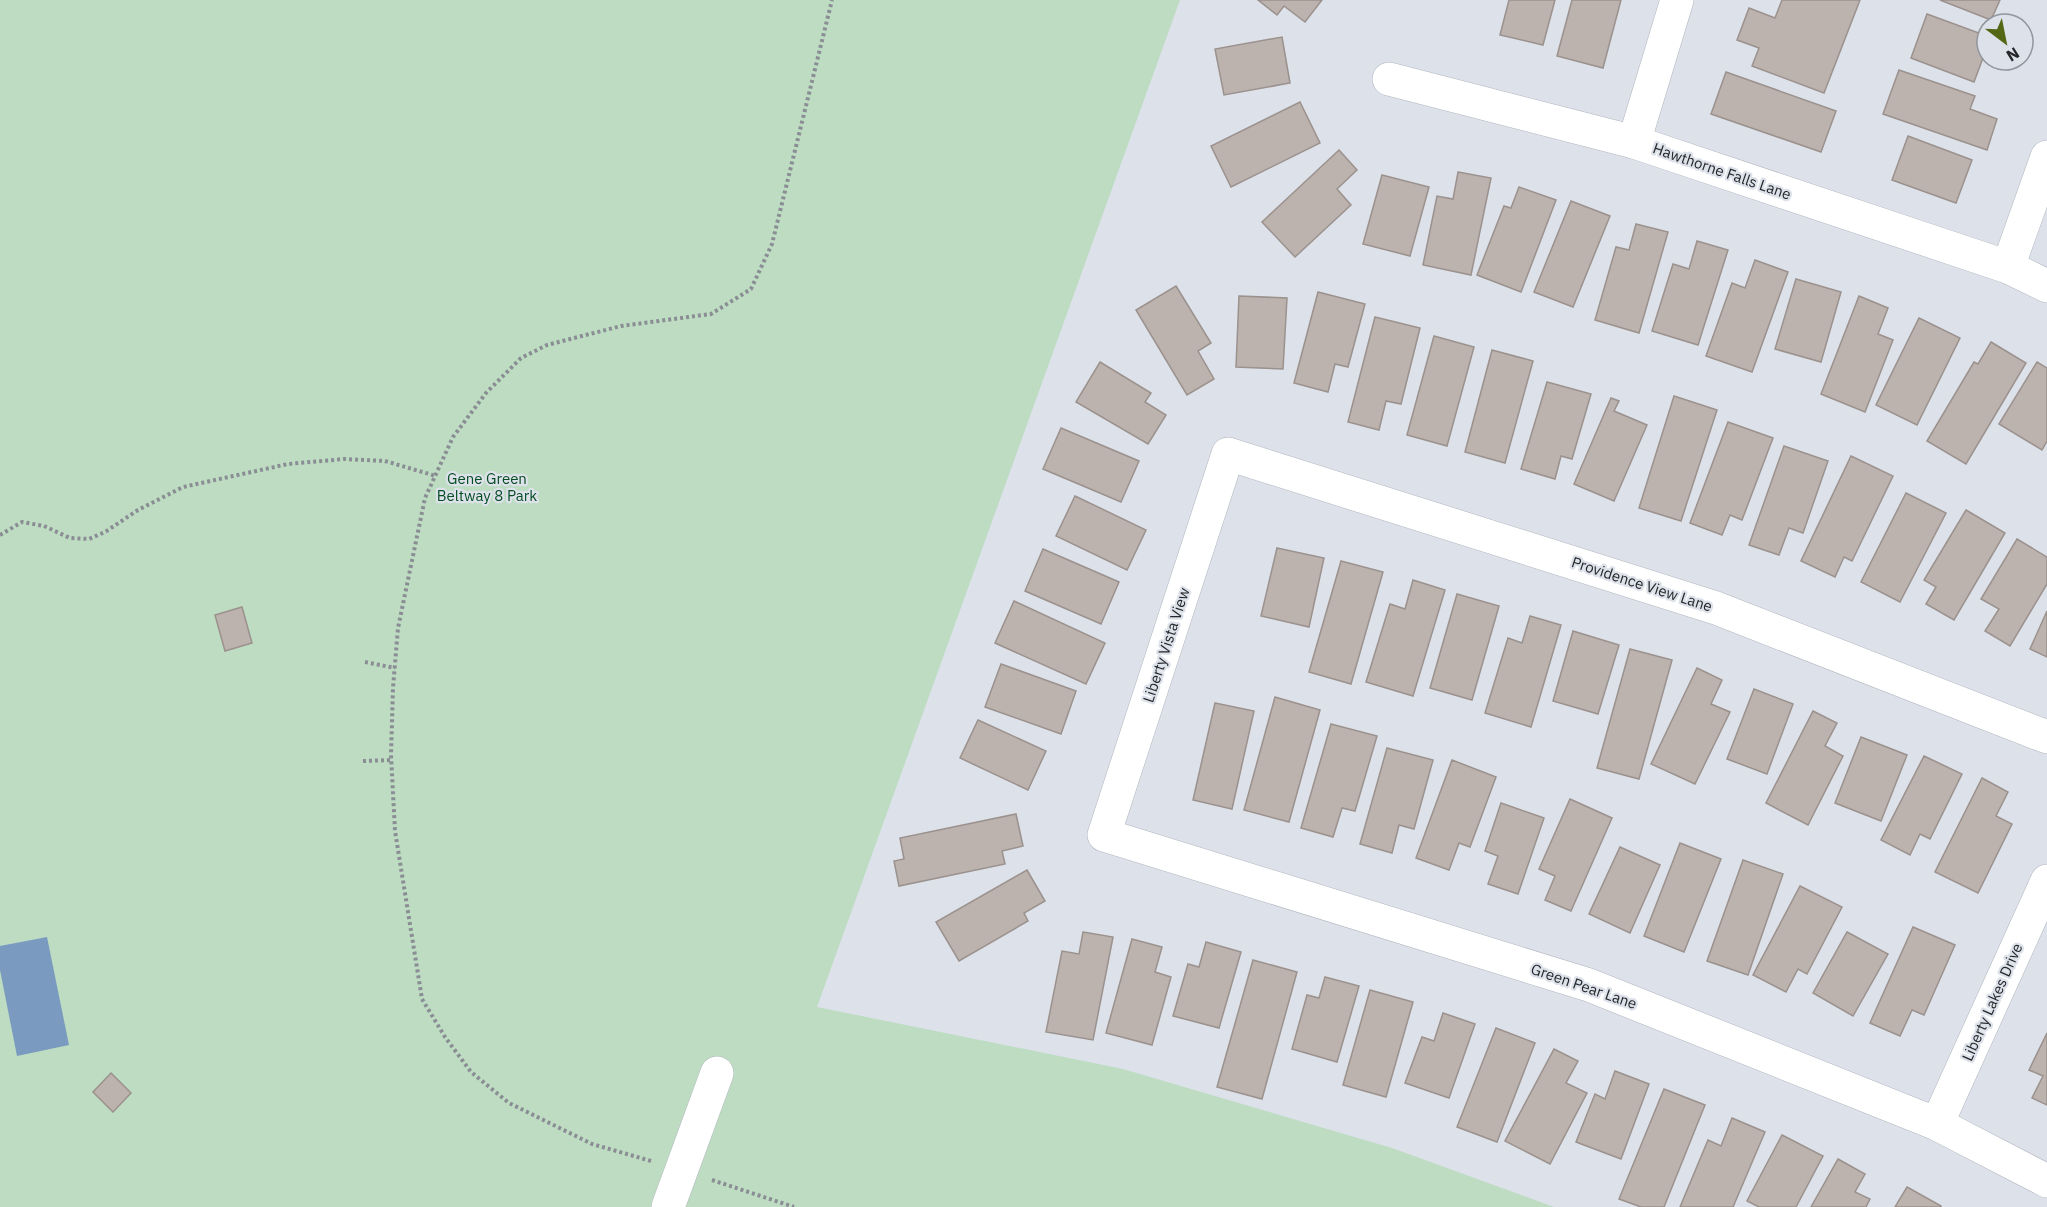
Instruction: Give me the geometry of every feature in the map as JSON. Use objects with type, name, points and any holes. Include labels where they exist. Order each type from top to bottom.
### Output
[{"type":"street","points":[[1634,142],[1677,0]]},
{"type":"street","name":"Hawthorne Falls Lane","points":[[1389,79],[1634,142],[2008,267],[2047,286]]},
{"type":"street","points":[[2008,267],[2047,157]]},
{"type":"street","name":"Providence View Lane","points":[[1228,454],[1716,608],[2047,737]]},
{"type":"street","name":"Liberty Vista View","points":[[1104,835],[1228,454]]},
{"type":"street","name":"Green Pear Lane","points":[[1104,835],[1589,985],[1937,1124],[2047,1181]]},
{"type":"street","name":"Liberty Lakes Drive","points":[[1937,1124],[2047,881]]},
{"type":"street","points":[[668,1207],[717,1073]]},
{"type":"path","points":[[794,1207],[682,1170],[592,1144],[509,1102],[471,1072],[445,1037],[422,999],[395,831],[392,760],[398,628],[425,498],[453,437],[486,393],[521,358],[547,345],[621,326],[711,314],[751,289],[772,244],[832,0]]},
{"type":"path","points":[[0,535],[22,522],[44,526],[70,538],[89,538],[105,532],[138,510],[183,487],[288,464],[344,459],[385,461],[436,476]]},
{"type":"path","points":[[365,662],[395,668]]},
{"type":"path","points":[[363,761],[392,760]]},
{"type":"green space","name":"Gene Green Beltway 8 Park","points":[[0,0],[1180,0],[817,1007],[1123,1069],[1392,1148],[1554,1207],[0,1207]]},
{"type":"water","points":[[47,937],[69,1045],[17,1056],[0,970],[0,946]]},
{"type":"building","points":[[1258,0],[1322,0],[1305,22],[1284,6],[1277,15]]},
{"type":"building","points":[[1509,0],[1555,0],[1543,45],[1500,35]]},
{"type":"building","points":[[1572,0],[1621,0],[1603,68],[1557,56]]},
{"type":"building","points":[[1782,0],[1860,0],[1824,93],[1752,66],[1759,48],[1737,40],[1749,8],[1775,18]]},
{"type":"building","points":[[1940,0],[2000,0],[1995,12],[1975,14]]},
{"type":"building","points":[[1927,14],[1975,32],[1975,72],[1978,72],[1974,82],[1911,58]]},
{"type":"building","points":[[1282,37],[1290,83],[1224,95],[1215,49]]},
{"type":"building","points":[[1899,70],[1975,96],[1970,109],[1997,119],[1987,150],[1883,114]]},
{"type":"building","points":[[1726,72],[1836,111],[1821,152],[1711,114]]},
{"type":"building","points":[[1300,102],[1320,143],[1231,187],[1211,146]]},
{"type":"building","points":[[1908,136],[1972,160],[1956,203],[1892,180]]},
{"type":"building","points":[[1339,150],[1357,170],[1337,189],[1351,205],[1295,257],[1262,222]]},
{"type":"building","points":[[1458,172],[1491,178],[1471,275],[1423,265],[1437,196],[1453,199]]},
{"type":"building","points":[[1382,175],[1429,187],[1410,256],[1363,244]]},
{"type":"building","points":[[1519,187],[1556,200],[1521,292],[1477,275],[1504,206],[1511,208]]},
{"type":"building","points":[[1571,201],[1610,216],[1573,307],[1534,292]]},
{"type":"building","points":[[1636,224],[1668,232],[1639,333],[1595,320],[1616,247],[1629,250]]},
{"type":"building","points":[[1697,241],[1728,250],[1698,345],[1652,331],[1673,264],[1689,269]]},
{"type":"building","points":[[1755,260],[1788,272],[1752,372],[1706,356],[1732,283],[1745,288]]},
{"type":"building","points":[[1796,279],[1841,292],[1821,362],[1775,349]]},
{"type":"building","points":[[1176,286],[1211,343],[1198,351],[1214,379],[1187,395],[1136,310]]},
{"type":"building","points":[[1318,292],[1365,304],[1348,367],[1335,364],[1328,392],[1294,383]]},
{"type":"building","points":[[1239,296],[1287,298],[1283,369],[1236,367]]},
{"type":"building","points":[[1859,296],[1888,308],[1878,334],[1893,340],[1865,412],[1821,394]]},
{"type":"building","points":[[1375,317],[1420,328],[1401,404],[1386,401],[1379,430],[1348,422]]},
{"type":"building","points":[[1919,318],[1960,338],[1917,425],[1876,405]]},
{"type":"building","points":[[1434,336],[1474,347],[1447,446],[1407,435]]},
{"type":"building","points":[[1991,342],[2026,363],[1966,464],[1927,441],[1974,362],[1978,364]]},
{"type":"building","points":[[1492,350],[1533,361],[1505,463],[1465,452]]},
{"type":"building","points":[[1100,362],[1151,393],[1145,402],[1166,415],[1148,444],[1076,402]]},
{"type":"building","points":[[2037,362],[2047,368],[2047,441],[2042,450],[1999,424]]},
{"type":"building","points":[[1547,382],[1591,394],[1572,459],[1561,456],[1555,479],[1521,469]]},
{"type":"building","points":[[1674,396],[1717,410],[1681,521],[1639,508]]},
{"type":"building","points":[[1611,398],[1619,401],[1614,411],[1647,425],[1614,501],[1574,484]]},
{"type":"building","points":[[1728,422],[1773,438],[1742,520],[1730,515],[1722,535],[1690,523]]},
{"type":"building","points":[[1061,428],[1139,461],[1121,502],[1043,469]]},
{"type":"building","points":[[1784,446],[1828,461],[1803,533],[1789,528],[1779,555],[1749,545]]},
{"type":"building","points":[[1851,456],[1893,476],[1852,561],[1844,557],[1835,577],[1801,561]]},
{"type":"building","points":[[1906,493],[1946,513],[1900,602],[1861,582]]},
{"type":"building","points":[[1075,496],[1146,530],[1127,570],[1056,536]]},
{"type":"building","points":[[1966,510],[2005,533],[1954,620],[1926,604],[1936,587],[1924,580]]},
{"type":"building","points":[[2017,539],[2047,557],[2047,584],[2010,646],[1985,631],[1999,609],[1981,599]]},
{"type":"building","points":[[1277,548],[1324,558],[1309,627],[1261,616]]},
{"type":"building","points":[[1043,549],[1119,582],[1101,624],[1025,591]]},
{"type":"building","points":[[1341,561],[1383,572],[1351,684],[1309,672]]},
{"type":"building","points":[[1413,580],[1445,590],[1413,696],[1366,682],[1390,604],[1405,609]]},
{"type":"building","points":[[1457,594],[1499,606],[1472,700],[1430,688]]},
{"type":"building","points":[[1014,601],[1105,643],[1086,684],[995,643]]},
{"type":"building","points":[[242,607],[252,643],[225,651],[215,615]]},
{"type":"building","points":[[2047,611],[2047,657],[2030,649]]},
{"type":"building","points":[[1530,616],[1561,625],[1531,727],[1485,713],[1508,638],[1522,643]]},
{"type":"building","points":[[1573,631],[1619,645],[1598,714],[1553,701]]},
{"type":"building","points":[[1630,649],[1672,660],[1639,779],[1597,768]]},
{"type":"building","points":[[1001,664],[1076,691],[1061,734],[985,707]]},
{"type":"building","points":[[1697,668],[1722,680],[1711,704],[1730,712],[1695,784],[1651,764]]},
{"type":"building","points":[[1754,689],[1793,704],[1767,774],[1727,759]]},
{"type":"building","points":[[1275,697],[1320,710],[1289,822],[1244,810]]},
{"type":"building","points":[[1215,703],[1254,711],[1232,809],[1193,800]]},
{"type":"building","points":[[1813,711],[1837,723],[1825,746],[1843,756],[1808,825],[1766,803]]},
{"type":"building","points":[[978,720],[1046,751],[1028,790],[960,758]]},
{"type":"building","points":[[1331,724],[1377,736],[1355,811],[1342,808],[1333,837],[1301,828]]},
{"type":"building","points":[[1861,737],[1907,755],[1881,821],[1835,803]]},
{"type":"building","points":[[1387,748],[1433,760],[1414,829],[1399,825],[1392,853],[1360,844]]},
{"type":"building","points":[[1924,756],[1962,774],[1930,839],[1920,834],[1910,855],[1881,840]]},
{"type":"building","points":[[1452,760],[1496,777],[1470,847],[1459,843],[1449,870],[1416,858]]},
{"type":"building","points":[[1982,778],[2008,792],[1996,816],[2012,824],[1978,893],[1935,872]]},
{"type":"building","points":[[1570,799],[1612,818],[1571,911],[1545,900],[1555,876],[1539,869]]},
{"type":"building","points":[[1501,803],[1544,818],[1518,894],[1488,884],[1498,856],[1485,851]]},
{"type":"building","points":[[1016,814],[1023,846],[1002,851],[1005,864],[899,886],[894,861],[904,859],[900,838]]},
{"type":"building","points":[[1680,843],[1721,859],[1684,952],[1644,936]]},
{"type":"building","points":[[1620,847],[1660,865],[1630,933],[1589,914]]},
{"type":"building","points":[[1743,860],[1783,874],[1748,975],[1707,961]]},
{"type":"building","points":[[1027,870],[1045,901],[1024,913],[1028,921],[959,961],[936,922]]},
{"type":"building","points":[[1800,886],[1842,907],[1807,974],[1798,969],[1786,992],[1753,975]]},
{"type":"building","points":[[1913,927],[1955,945],[1924,1015],[1912,1010],[1900,1036],[1870,1023]]},
{"type":"building","points":[[1083,932],[1113,937],[1093,1040],[1046,1032],[1062,951],[1079,954]]},
{"type":"building","points":[[1847,932],[1888,954],[1853,1016],[1813,993]]},
{"type":"building","points":[[1132,939],[1162,947],[1155,972],[1171,977],[1152,1045],[1106,1033]]},
{"type":"building","points":[[1206,942],[1241,952],[1219,1028],[1173,1016],[1188,964],[1199,967]]},
{"type":"building","points":[[1253,960],[1297,972],[1262,1099],[1217,1087]]},
{"type":"building","points":[[1325,977],[1359,986],[1337,1062],[1292,1049],[1307,995],[1319,998]]},
{"type":"building","points":[[1370,990],[1413,1002],[1386,1097],[1343,1085]]},
{"type":"building","points":[[1443,1013],[1475,1024],[1449,1098],[1405,1083],[1422,1037],[1434,1041]]},
{"type":"building","points":[[1496,1028],[1535,1043],[1497,1142],[1457,1127]]},
{"type":"building","points":[[2047,1033],[2047,1105],[2032,1098],[2043,1076],[2029,1070]]},
{"type":"building","points":[[1554,1049],[1578,1061],[1566,1083],[1587,1093],[1550,1164],[1505,1141]]},
{"type":"building","points":[[1615,1071],[1649,1084],[1621,1159],[1576,1142],[1595,1094],[1605,1099]]},
{"type":"building","points":[[111,1073],[131,1093],[113,1112],[93,1092]]},
{"type":"building","points":[[1664,1089],[1705,1105],[1664,1207],[1641,1207],[1619,1199]]},
{"type":"building","points":[[1732,1118],[1765,1132],[1733,1207],[1680,1207],[1708,1140],[1721,1146]]},
{"type":"building","points":[[1782,1135],[1823,1156],[1796,1207],[1759,1207],[1747,1201]]},
{"type":"building","points":[[1838,1159],[1865,1174],[1855,1192],[1870,1199],[1866,1207],[1811,1207]]},
{"type":"building","points":[[1907,1187],[1941,1206],[1941,1207],[1895,1207]]}]
